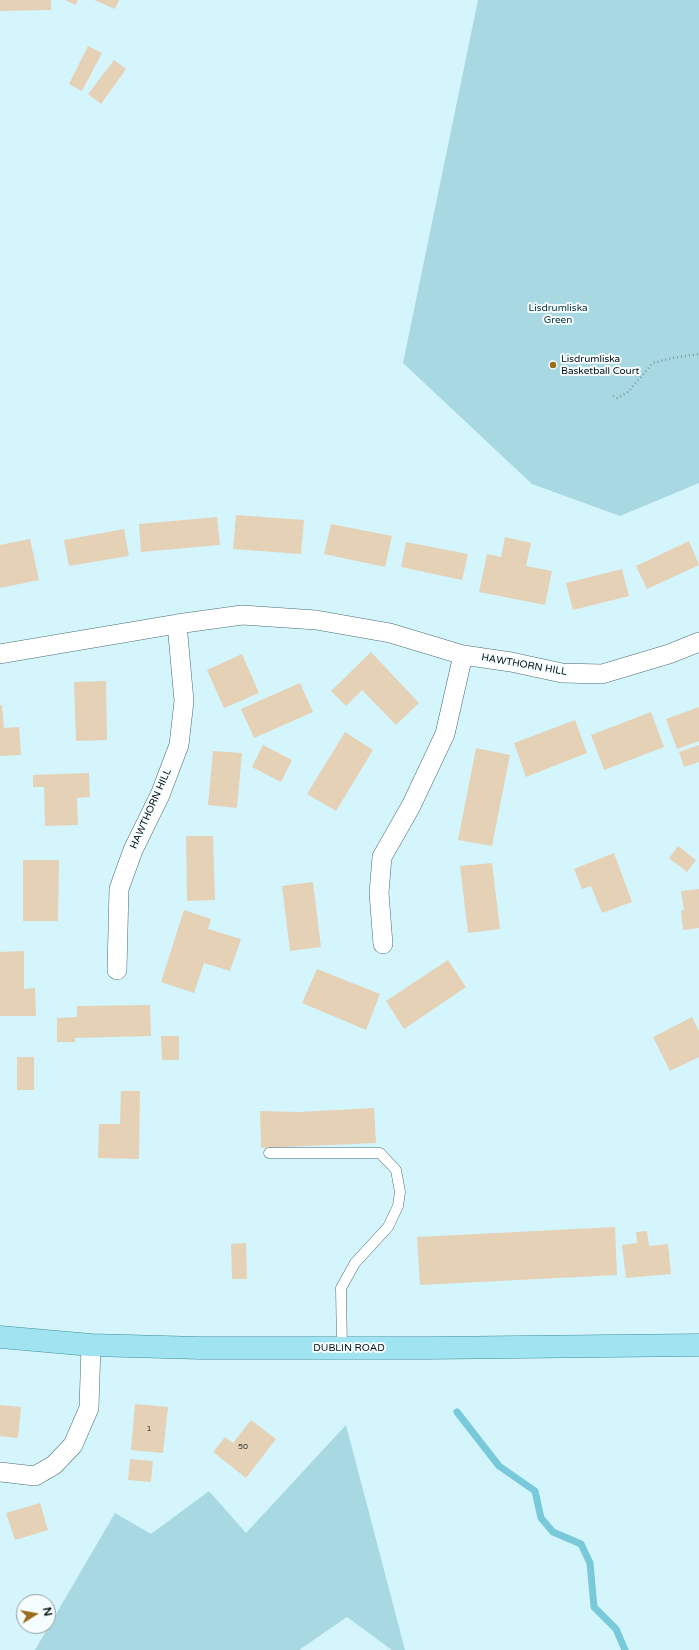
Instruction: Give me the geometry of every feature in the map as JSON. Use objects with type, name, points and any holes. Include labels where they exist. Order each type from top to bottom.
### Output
[{"type":"main road","name":"DUBLIN ROAD","points":[[0,1337],[91,1344],[200,1348],[699,1345]]},
{"type":"street","name":"HAWTHORN HILL","points":[[0,654],[177,624],[242,616],[316,620],[390,633],[463,655],[511,662],[562,673],[602,674],[669,654],[699,642]]},
{"type":"street","name":"HAWTHORN HILL","points":[[117,970],[119,890],[133,850],[160,795],[179,745],[184,701],[177,624]]},
{"type":"street","points":[[383,944],[379,893],[382,857],[411,806],[445,734],[463,655]]},
{"type":"street","points":[[0,1472],[35,1476],[54,1465],[73,1445],[89,1408],[91,1344]]},
{"type":"lane","points":[[269,1153],[380,1153],[396,1170],[400,1192],[398,1206],[388,1228],[355,1262],[341,1288],[342,1348]]},
{"type":"path","points":[[613,396],[617,398],[628,392],[653,363],[672,358],[699,354]]},
{"type":"green space","name":"Lisdrumliska Green","points":[[478,0],[699,0],[699,483],[620,516],[532,484],[403,363]]},
{"type":"green space","points":[[346,1425],[405,1650],[392,1650],[347,1617],[299,1650],[35,1650],[44,1634],[56,1634],[56,1614],[115,1513],[151,1534],[209,1491],[246,1533]]},
{"type":"building","points":[[0,0],[51,0],[51,10],[0,11]]},
{"type":"building","points":[[65,0],[78,0],[76,5]]},
{"type":"building","points":[[94,0],[119,0],[115,9]]},
{"type":"building","points":[[88,46],[102,53],[82,91],[69,84]]},
{"type":"building","points":[[114,60],[126,69],[101,104],[88,94]]},
{"type":"building","points":[[236,515],[304,520],[301,554],[233,549]]},
{"type":"building","points":[[217,517],[220,545],[141,552],[139,524]]},
{"type":"building","points":[[331,524],[392,536],[385,567],[324,554]]},
{"type":"building","points":[[124,529],[129,556],[69,566],[64,540]]},
{"type":"building","points":[[505,537],[531,543],[526,566],[552,571],[545,605],[479,592],[487,554],[501,557]]},
{"type":"building","points":[[30,539],[39,580],[0,588],[0,545]]},
{"type":"building","points":[[689,541],[699,565],[647,589],[636,566]]},
{"type":"building","points":[[406,542],[468,554],[462,580],[401,567]]},
{"type":"building","points":[[622,569],[629,596],[573,610],[566,583]]},
{"type":"building","points":[[371,652],[419,703],[396,725],[362,690],[346,706],[331,691]]},
{"type":"building","points":[[242,654],[259,693],[224,708],[207,670]]},
{"type":"building","points":[[106,681],[107,740],[76,741],[74,682]]},
{"type":"building","points":[[300,683],[313,712],[254,738],[241,709]]},
{"type":"building","points":[[0,705],[2,705],[4,728],[19,727],[21,755],[0,756]]},
{"type":"building","points":[[699,707],[699,741],[677,749],[666,719]]},
{"type":"building","points":[[651,712],[664,747],[604,770],[591,735]]},
{"type":"building","points":[[575,720],[587,753],[526,777],[514,743]]},
{"type":"building","points":[[345,732],[373,750],[336,811],[307,794]]},
{"type":"building","points":[[263,745],[292,760],[281,782],[252,767]]},
{"type":"building","points":[[699,745],[699,762],[684,767],[679,752]]},
{"type":"building","points":[[476,748],[510,755],[492,846],[458,840]]},
{"type":"building","points":[[213,751],[242,753],[237,808],[208,805]]},
{"type":"building","points":[[89,773],[90,797],[77,798],[78,825],[45,826],[44,787],[33,787],[33,775]]},
{"type":"building","points":[[186,836],[213,836],[215,900],[187,901]]},
{"type":"building","points":[[678,846],[696,860],[687,872],[669,858]]},
{"type":"building","points":[[614,853],[632,902],[602,913],[591,886],[582,889],[574,869]]},
{"type":"building","points":[[23,860],[59,860],[58,921],[23,921]]},
{"type":"building","points":[[492,863],[500,929],[468,933],[460,866]]},
{"type":"building","points":[[313,882],[321,947],[290,951],[282,886]]},
{"type":"building","points":[[699,889],[699,928],[683,930],[681,911],[684,910],[681,891]]},
{"type":"building","points":[[184,910],[211,919],[208,929],[241,939],[230,971],[204,963],[194,993],[161,982]]},
{"type":"building","points":[[24,951],[24,989],[35,988],[36,1016],[0,1016],[0,952]]},
{"type":"building","points":[[448,960],[466,987],[404,1029],[386,1001]]},
{"type":"building","points":[[317,969],[380,994],[366,1030],[302,1003]]},
{"type":"building","points":[[150,1005],[151,1036],[75,1038],[75,1042],[57,1042],[57,1018],[77,1017],[77,1006]]},
{"type":"building","points":[[692,1017],[699,1031],[699,1057],[670,1071],[653,1037]]},
{"type":"building","points":[[161,1036],[179,1036],[179,1060],[162,1060]]},
{"type":"building","points":[[17,1057],[34,1057],[34,1090],[17,1090]]},
{"type":"building","points":[[121,1091],[140,1091],[139,1159],[98,1158],[99,1124],[120,1124]]},
{"type":"building","points":[[374,1108],[376,1143],[261,1148],[260,1111],[299,1112]]},
{"type":"building","points":[[615,1227],[617,1275],[420,1285],[417,1237]]},
{"type":"building","points":[[647,1231],[649,1246],[668,1244],[671,1274],[626,1278],[622,1245],[637,1243],[636,1232]]},
{"type":"building","points":[[246,1243],[247,1279],[232,1279],[231,1244]]},
{"type":"building","points":[[135,1404],[168,1407],[163,1453],[131,1450]]},
{"type":"building","points":[[0,1405],[21,1407],[18,1438],[0,1436]]},
{"type":"building","points":[[251,1420],[276,1439],[246,1478],[213,1452],[225,1437],[233,1443]]},
{"type":"building","points":[[130,1459],[153,1461],[151,1482],[128,1480]]},
{"type":"building","points":[[40,1503],[48,1530],[15,1540],[6,1513]]},
{"type":"waterway","points":[[457,1412],[499,1466],[535,1491],[541,1518],[553,1532],[581,1544],[590,1563],[594,1607],[616,1629],[625,1650]]},
{"type":"place","name":"Lisdrumliska Basketball Court","points":[[553,365]]}]
